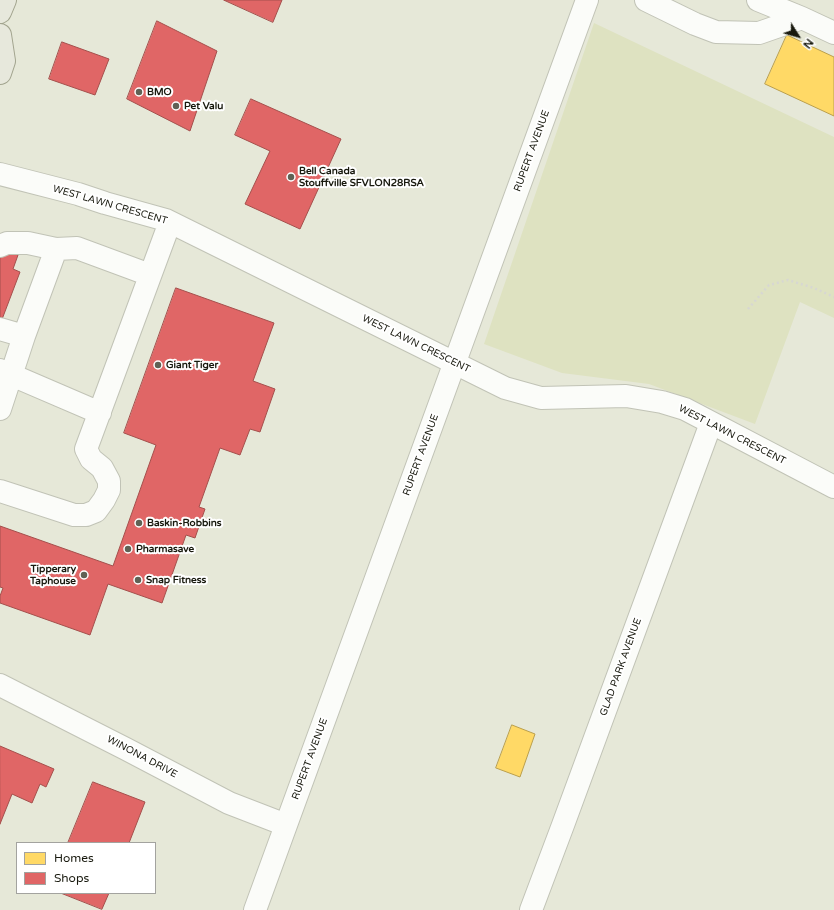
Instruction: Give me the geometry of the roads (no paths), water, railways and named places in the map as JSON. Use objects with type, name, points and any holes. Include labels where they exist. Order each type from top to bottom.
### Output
[{"type":"main road","points":[[0,12],[5,0]]},
{"type":"main road","points":[[0,35],[4,61],[0,73]]},
{"type":"street","name":"RUPERT AVENUE","points":[[255,910],[587,0]]},
{"type":"street","points":[[758,0],[834,33]]},
{"type":"street","points":[[657,2],[695,24],[716,32],[759,33],[802,18]]},
{"type":"street","name":"WEST LAWN CRESCENT","points":[[0,174],[78,194],[166,220],[505,388],[541,398],[626,396],[662,402],[685,409],[834,487]]},
{"type":"street","points":[[0,490],[74,515],[86,516],[96,511],[104,500],[108,490],[109,481],[102,468],[91,459],[86,449],[170,222]]},
{"type":"street","points":[[0,246],[7,243],[28,243],[56,249],[77,248],[150,276]]},
{"type":"street","points":[[0,409],[5,373],[24,336],[56,249]]},
{"type":"street","points":[[0,329],[24,336]]},
{"type":"street","points":[[5,373],[100,413]]},
{"type":"street","name":"GLAD PARK AVENUE","points":[[530,910],[563,825],[711,423]]},
{"type":"street","name":"WINONA DRIVE","points":[[0,685],[229,803],[286,826]]},
{"type":"place","name":"BMO","points":[[139,92]]},
{"type":"place","name":"Pet Valu","points":[[176,106]]},
{"type":"place","name":"Bell Canada Stouffville SFVLON28RSA","points":[[291,177]]},
{"type":"place","name":"Giant Tiger","points":[[158,365]]},
{"type":"place","name":"Baskin-Robbins","points":[[139,523]]},
{"type":"place","name":"Pharmasave","points":[[128,549]]},
{"type":"place","name":"Tipperary Taphouse","points":[[84,575]]},
{"type":"place","name":"Snap Fitness","points":[[138,580]]}]
